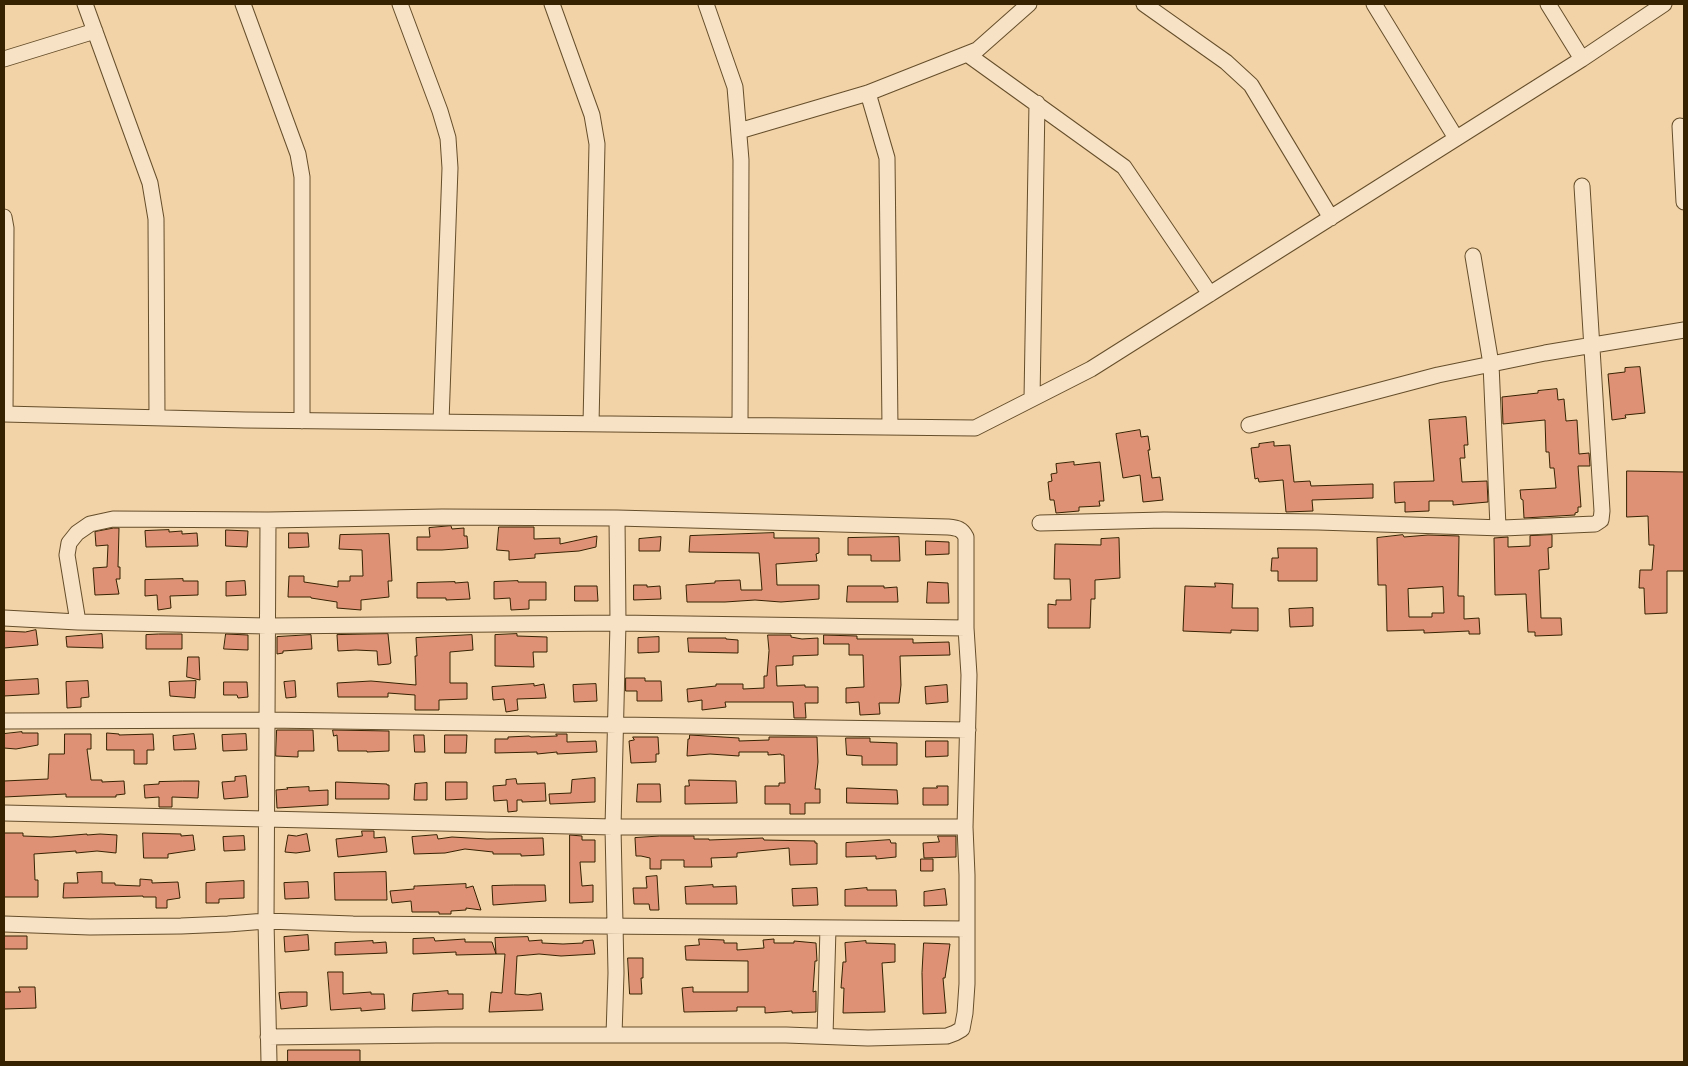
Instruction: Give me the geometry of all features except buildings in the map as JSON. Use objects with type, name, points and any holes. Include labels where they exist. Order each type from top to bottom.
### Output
[{"type":"street","points":[[85,4],[150,183],[156,220],[157,418]]},
{"type":"street","points":[[243,4],[298,154],[302,177],[302,421]]},
{"type":"street","points":[[400,4],[440,111],[448,138],[450,168],[441,422]]},
{"type":"street","points":[[552,4],[592,115],[596,144],[591,424]]},
{"type":"street","points":[[706,4],[735,87],[739,132],[741,160],[740,425]]},
{"type":"street","points":[[739,132],[868,93],[977,50],[1029,4]]},
{"type":"street","points":[[1144,4],[1226,62],[1251,85],[1331,218]]},
{"type":"street","points":[[1374,4],[1456,138]]},
{"type":"street","points":[[1548,4],[1582,59]]},
{"type":"street","points":[[4,217],[6,228],[4,414],[302,421],[975,428],[1092,369],[1582,59],[1664,4]]},
{"type":"street","points":[[4,59],[95,31]]},
{"type":"street","points":[[967,54],[1124,167],[1210,294]]},
{"type":"street","points":[[868,93],[887,158],[890,427]]},
{"type":"street","points":[[1032,399],[1037,103]]},
{"type":"street","points":[[1680,126],[1684,202]]},
{"type":"street","points":[[1040,523],[1164,520],[1498,527],[1595,524],[1601,520],[1602,511],[1582,186]]},
{"type":"street","points":[[1473,256],[1491,364],[1498,527]]},
{"type":"street","points":[[1249,426],[1438,375],[1592,345],[1684,330]]},
{"type":"street","points":[[78,622],[66,554],[69,543],[77,533],[90,524],[113,518],[268,520],[442,517],[617,518],[958,528],[966,538],[966,628],[969,675],[965,827],[967,930],[965,1014],[962,1029],[947,1036],[868,1038],[825,1036],[268,1037]]},
{"type":"street","points":[[614,1036],[616,927],[613,827],[618,623],[617,518]]},
{"type":"street","points":[[268,520],[266,921],[269,1062]]},
{"type":"street","points":[[4,618],[78,622],[267,626],[618,623],[966,628]]},
{"type":"street","points":[[4,721],[267,720],[968,730]]},
{"type":"street","points":[[4,813],[613,827],[965,827]]},
{"type":"street","points":[[4,924],[90,927],[228,924],[266,921],[353,924],[967,930]]},
{"type":"street","points":[[825,1036],[828,928]]}]
